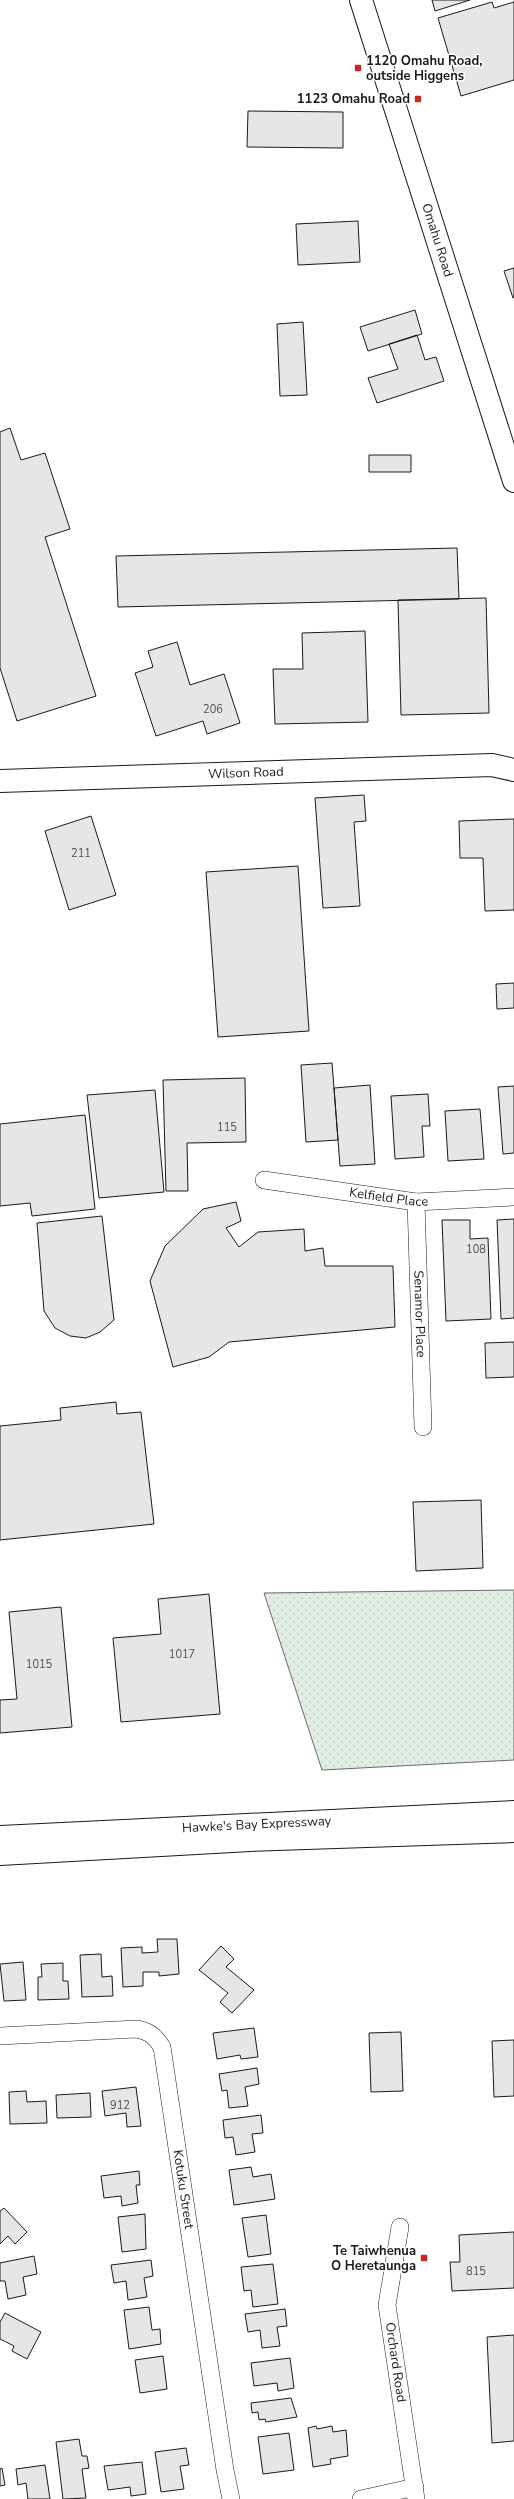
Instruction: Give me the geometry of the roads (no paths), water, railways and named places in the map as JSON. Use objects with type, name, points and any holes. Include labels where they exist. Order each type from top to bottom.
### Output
[{"type":"main road","name":"Omahu Road","points":[[361,0],[514,481]]},
{"type":"main road","name":"Wilson Road","points":[[492,765],[514,758]]},
{"type":"main road","name":"Wilson Road","points":[[0,781],[492,765],[514,770]]},
{"type":"main road","name":"Hawke's Bay Expressway","points":[[0,1837],[514,1812]]},
{"type":"main road","name":"Hawke's Bay Expressway","points":[[0,1854],[250,1840],[514,1831]]},
{"type":"street","name":"Kelfield Place","points":[[264,1180],[416,1202],[514,1197]]},
{"type":"street","name":"Senamor Place","points":[[416,1202],[423,1427]]},
{"type":"street","name":"Kotuku Street","points":[[0,2036],[136,2029],[146,2031],[155,2036],[162,2047],[225,2470],[231,2499]]},
{"type":"street","name":"Orchard Road","points":[[400,2227],[387,2305],[415,2493]]},
{"type":"street","points":[[361,2499],[415,2493]]},
{"type":"place","name":"1120 Omahu Road, outside Higgens","points":[[358,68]]},
{"type":"place","name":"1123 Omahu Road","points":[[418,99]]},
{"type":"place","name":"Te Taiwhenua O Heretaunga","points":[[424,2258]]}]
